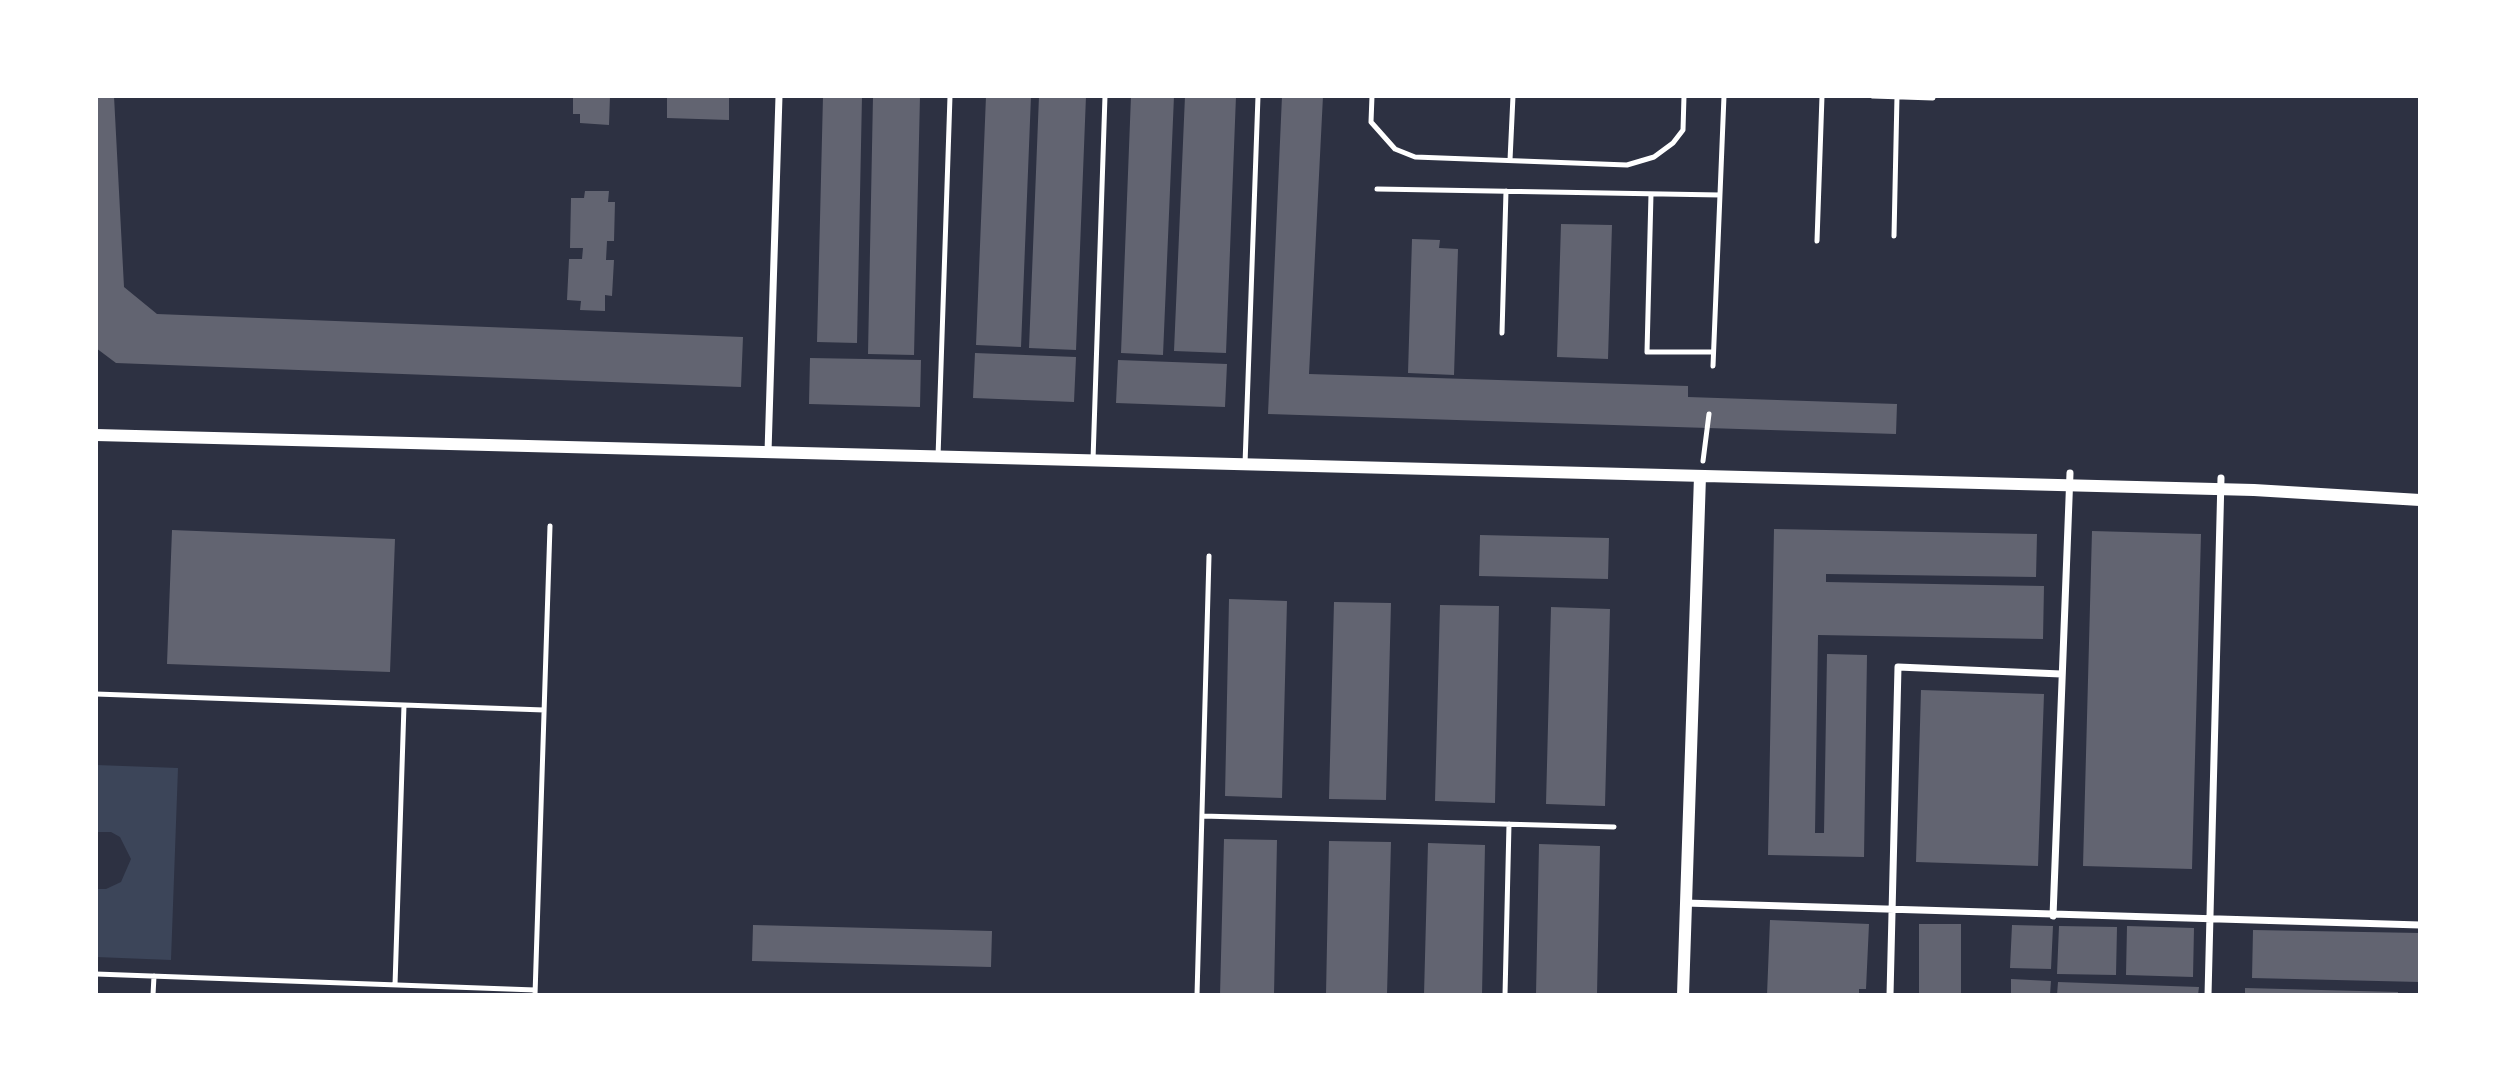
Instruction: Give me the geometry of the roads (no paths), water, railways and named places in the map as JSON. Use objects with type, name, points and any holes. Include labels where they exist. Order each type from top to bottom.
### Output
[{"type":"street","points":[[768,453],[779,96]]},
{"type":"street","points":[[96,435],[1700,476],[2070,479],[2221,484],[2420,500]]},
{"type":"street","points":[[1684,995],[1700,476]]},
{"type":"street","points":[[2053,916],[2070,479]]},
{"type":"street","points":[[2208,995],[2221,484]]},
{"type":"street","points":[[1890,995],[1898,667],[2062,674]]},
{"type":"street","points":[[1685,903],[2420,925]]},
{"type":"lane","points":[[937,457],[950,96]]},
{"type":"lane","points":[[1093,461],[1105,96]]},
{"type":"lane","points":[[1245,464],[1258,96]]},
{"type":"lane","points":[[1372,96],[1371,122],[1395,149],[1415,157],[1627,164],[1654,157],[1673,143],[1683,130],[1684,96]]},
{"type":"lane","points":[[1510,160],[1513,96]]},
{"type":"lane","points":[[1713,366],[1724,96]]},
{"type":"lane","points":[[1817,241],[1822,96]]},
{"type":"lane","points":[[1873,96],[1933,98]]},
{"type":"lane","points":[[1894,236],[1897,97]]},
{"type":"lane","points":[[1377,189],[1720,195]]},
{"type":"lane","points":[[1502,333],[1506,191]]},
{"type":"lane","points":[[1651,194],[1647,352],[1713,352]]},
{"type":"lane","points":[[1703,461],[1709,414]]},
{"type":"lane","points":[[96,974],[535,992],[550,526]]},
{"type":"lane","points":[[1197,995],[1209,556]]},
{"type":"lane","points":[[96,694],[544,710]]},
{"type":"lane","points":[[395,985],[404,705]]},
{"type":"lane","points":[[1202,816],[1614,827]]},
{"type":"lane","points":[[1505,995],[1509,824]]},
{"type":"lane","points":[[153,995],[154,976]]}]
